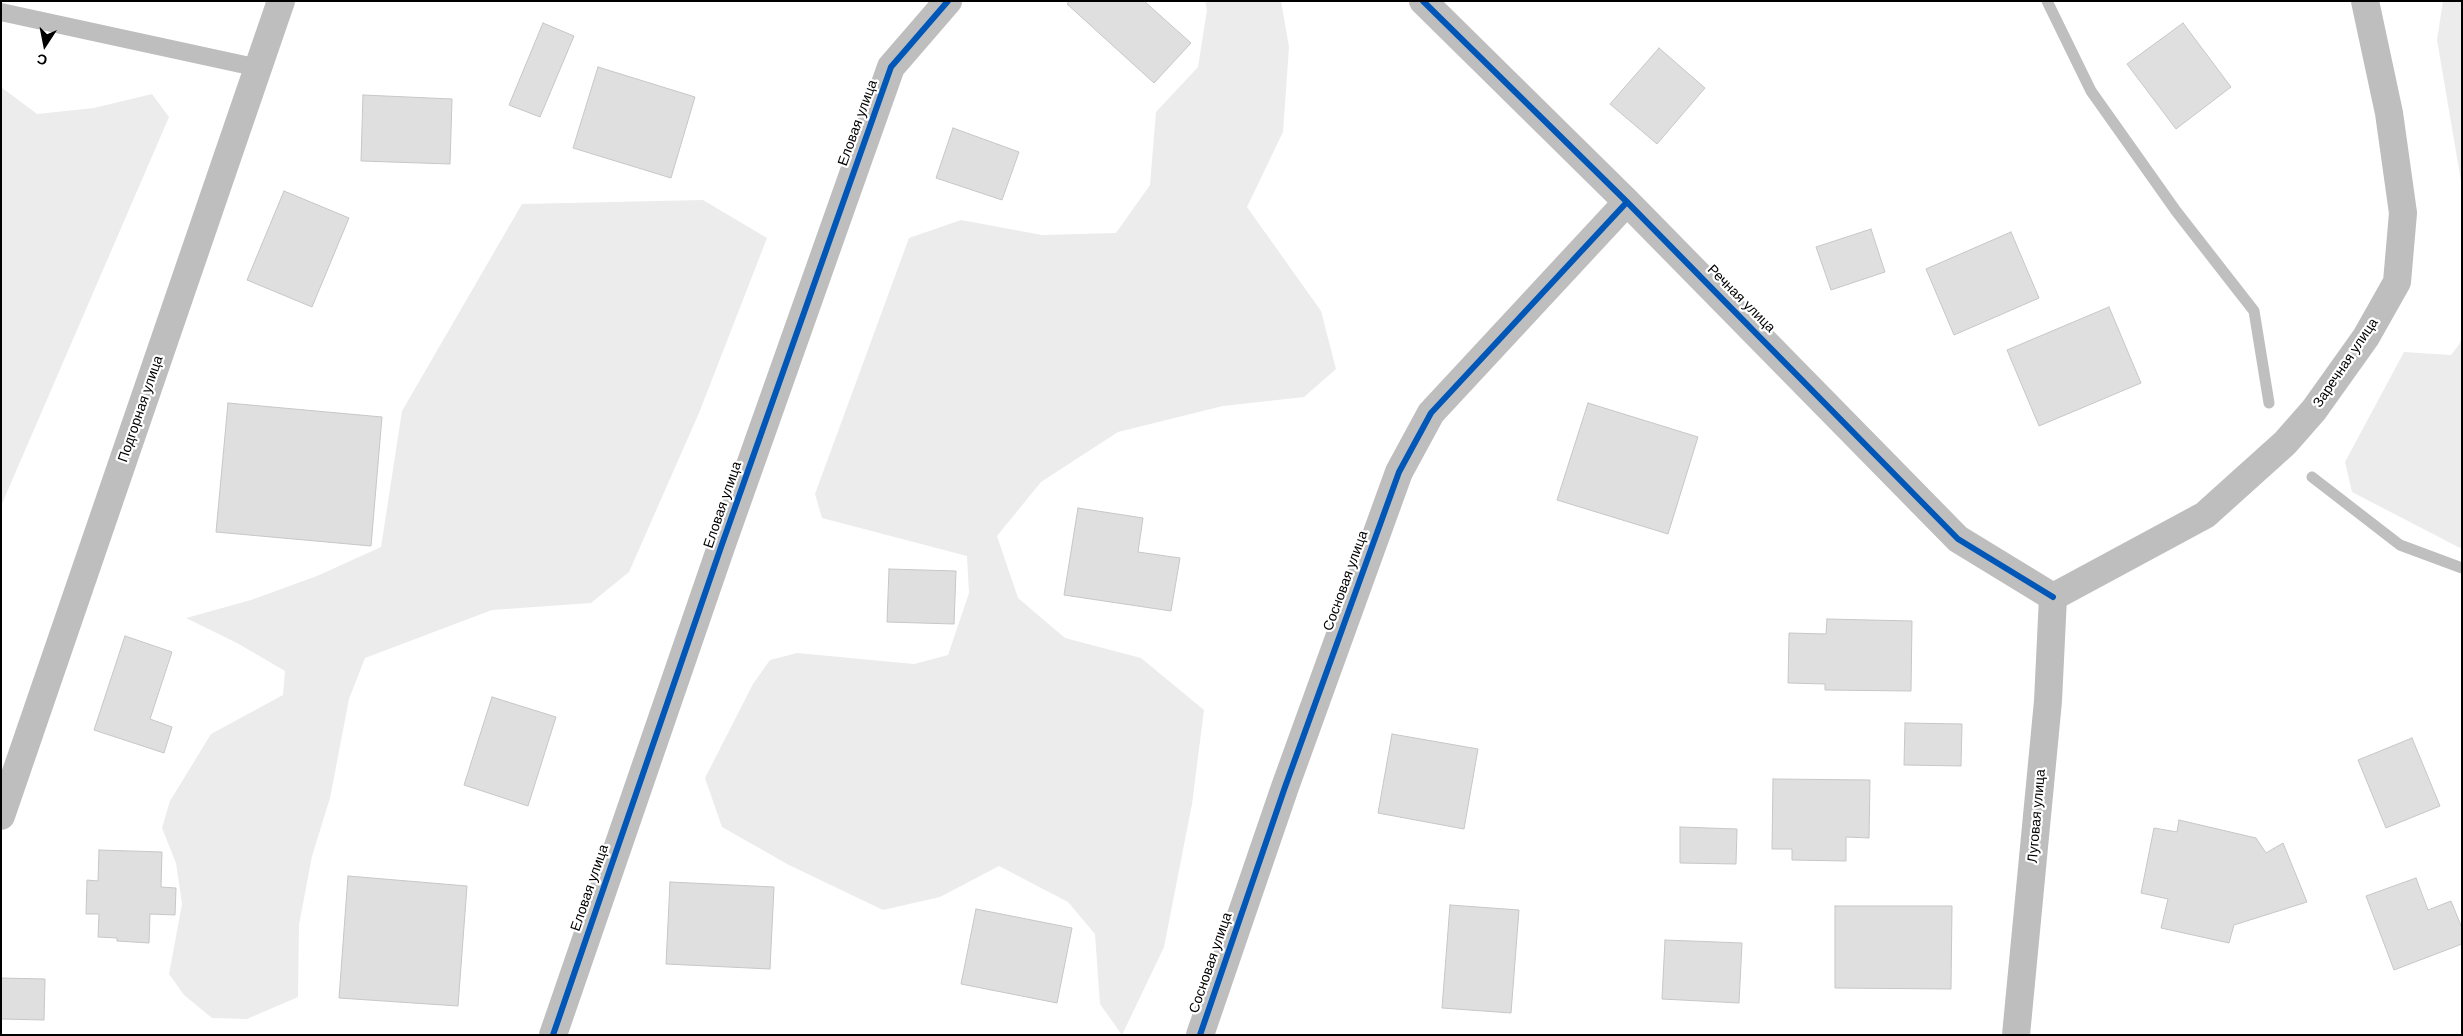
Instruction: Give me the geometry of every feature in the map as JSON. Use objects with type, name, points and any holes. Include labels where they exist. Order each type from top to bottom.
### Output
[{"type":"street","name":"Подгорная улица","points":[[1,816],[259,68],[280,1]]},
{"type":"street","name":"Еловая улица","points":[[553,1035],[724,538],[891,67],[948,1]]},
{"type":"street","name":"Заречная улица","points":[[2053,597],[2204,515],[2285,443],[2314,410],[2366,337],[2397,282],[2403,213],[2389,114],[2365,1]]},
{"type":"street","name":"Речная улица","points":[[1429,2],[1958,539],[2053,597]]},
{"type":"street","name":"Сосновая улица","points":[[1200,1035],[1285,787],[1398,472],[1431,412],[1628,202]]},
{"type":"street","name":"Луговая улица","points":[[2016,1035],[2048,701],[2053,597]]},
{"type":"lane","points":[[1,12],[259,68]]},
{"type":"shaded area","points":[[1205,1],[1281,1],[1289,47],[1283,132],[1247,207],[1321,311],[1336,369],[1304,397],[1223,406],[1118,432],[1041,482],[997,536],[1018,598],[1065,638],[1141,658],[1204,710],[1192,804],[1164,947],[1122,1035],[1100,1004],[1095,934],[1068,902],[999,866],[940,897],[883,910],[789,865],[722,827],[705,778],[753,684],[770,660],[797,653],[914,664],[948,655],[969,593],[967,556],[822,518],[815,494],[909,238],[961,220],[1042,235],[1116,233],[1150,185],[1156,112],[1198,67],[1207,10]]},
{"type":"shaded area","points":[[2443,1],[2462,1],[2462,187],[2437,40]]},
{"type":"shaded area","points":[[1,87],[37,114],[94,108],[152,94],[169,117],[1,506]]},
{"type":"shaded area","points":[[703,200],[767,238],[699,413],[629,572],[591,603],[492,610],[365,658],[349,699],[330,798],[312,856],[299,925],[298,997],[247,1019],[212,1018],[184,995],[169,974],[182,904],[176,863],[162,828],[170,801],[211,734],[283,695],[285,671],[237,643],[186,618],[251,600],[317,576],[381,547],[402,411],[522,204]]},
{"type":"shaded area","points":[[2462,334],[2462,549],[2352,492],[2345,462],[2404,352],[2451,355],[2460,343]]},
{"type":"building","points":[[1069,1],[1144,1],[1191,43],[1154,83],[1067,4]]},
{"type":"building","points":[[543,23],[574,36],[540,117],[509,105]]},
{"type":"building","points":[[2183,23],[2231,87],[2176,129],[2127,64]]},
{"type":"building","points":[[1659,48],[1705,88],[1657,144],[1610,104]]},
{"type":"building","points":[[598,67],[695,97],[671,178],[573,148]]},
{"type":"building","points":[[363,95],[452,99],[450,164],[361,161]]},
{"type":"building","points":[[953,128],[1019,152],[1002,200],[936,178]]},
{"type":"building","points":[[284,191],[349,218],[312,307],[247,280]]},
{"type":"building","points":[[1871,229],[1885,272],[1831,290],[1816,247]]},
{"type":"building","points":[[2011,232],[2039,298],[1954,335],[1926,269]]},
{"type":"building","points":[[2109,307],[2141,383],[2039,426],[2007,350]]},
{"type":"building","points":[[228,403],[382,417],[371,546],[216,532]]},
{"type":"building","points":[[1588,403],[1698,437],[1668,534],[1557,500]]},
{"type":"building","points":[[1078,508],[1143,518],[1138,552],[1180,558],[1171,611],[1064,595]]},
{"type":"building","points":[[889,569],[956,571],[954,624],[887,622]]},
{"type":"building","points":[[1827,619],[1912,621],[1911,691],[1825,690],[1825,684],[1788,683],[1789,633],[1826,634]]},
{"type":"building","points":[[125,636],[172,652],[150,719],[172,727],[164,753],[94,730]]},
{"type":"building","points":[[492,697],[556,717],[528,806],[464,785]]},
{"type":"building","points":[[1905,723],[1962,724],[1961,766],[1904,765]]},
{"type":"building","points":[[1392,734],[1478,749],[1464,829],[1378,813]]},
{"type":"building","points":[[2412,738],[2440,806],[2386,828],[2358,760]]},
{"type":"building","points":[[1773,779],[1870,780],[1869,838],[1846,837],[1846,861],[1792,860],[1792,849],[1772,849]]},
{"type":"building","points":[[2179,820],[2256,838],[2266,853],[2283,843],[2307,902],[2234,925],[2229,943],[2161,928],[2168,899],[2141,893],[2154,828],[2177,832]]},
{"type":"building","points":[[1680,827],[1737,829],[1736,864],[1680,863]]},
{"type":"building","points":[[99,850],[162,852],[161,887],[176,888],[175,915],[150,914],[149,943],[117,941],[117,938],[98,937],[99,914],[86,914],[87,880],[98,881]]},
{"type":"building","points":[[348,876],[467,886],[458,1006],[339,998]]},
{"type":"building","points":[[2416,878],[2428,910],[2451,901],[2462,928],[2462,944],[2394,970],[2366,896]]},
{"type":"building","points":[[670,882],[774,887],[770,969],[666,964]]},
{"type":"building","points":[[1450,905],[1519,910],[1511,1013],[1442,1008]]},
{"type":"building","points":[[1835,906],[1952,906],[1951,989],[1835,988]]},
{"type":"building","points":[[976,909],[1072,928],[1057,1003],[961,984]]},
{"type":"building","points":[[1665,940],[1742,943],[1739,1003],[1662,999]]},
{"type":"building","points":[[1,978],[45,979],[44,1020],[1,1019]]},
{"type":"waterway","points":[[2047,1],[2091,91],[2176,211],[2254,311],[2269,403]]},
{"type":"waterway","points":[[2312,477],[2400,545],[2462,568]]},
{"type":"cycle path","points":[[553,1035],[721,547],[891,67],[948,1]]},
{"type":"cycle path","points":[[1423,1],[1627,202],[1958,539],[2053,597]]},
{"type":"cycle path","points":[[1200,1035],[1285,787],[1399,472],[1431,413],[1627,202]]}]
